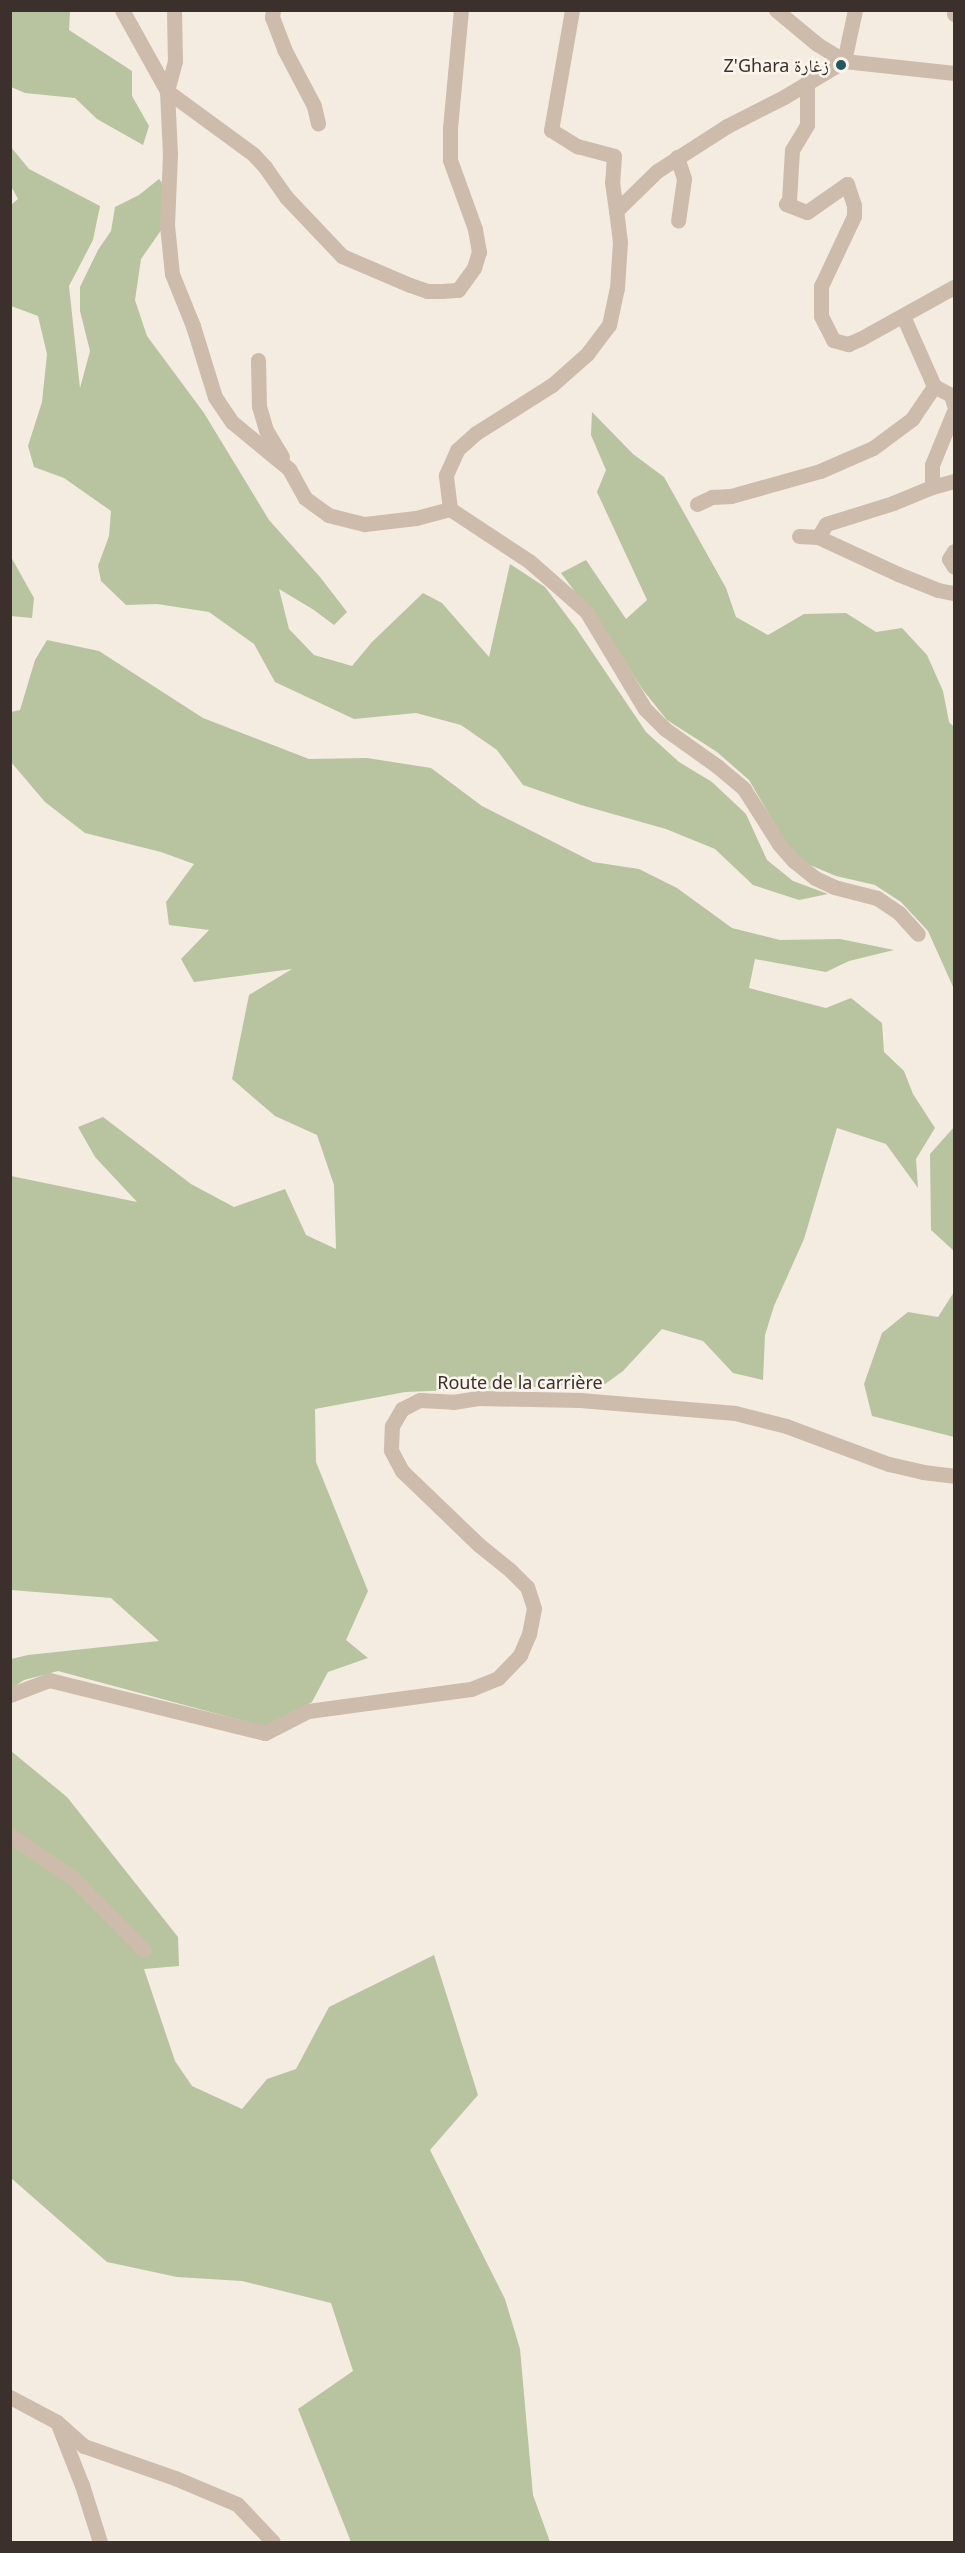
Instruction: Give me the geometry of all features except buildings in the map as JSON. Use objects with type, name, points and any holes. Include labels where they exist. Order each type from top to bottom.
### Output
[{"type":"street","points":[[122,10],[167,91],[253,154],[266,167],[286,197],[342,256],[427,291],[458,290],[474,268],[479,252],[475,229],[450,160],[450,128],[461,10]]},
{"type":"street","points":[[174,10],[175,61],[167,91],[170,154],[167,225],[172,274],[193,326],[215,397],[232,422],[289,469]]},
{"type":"street","points":[[450,509],[446,475],[457,450],[476,433],[552,385],[587,354],[609,325],[616,288],[620,242],[612,182],[614,156],[577,146],[551,130],[572,10]]},
{"type":"street","points":[[776,10],[817,44],[844,61],[954,73]]},
{"type":"street","points":[[616,211],[657,171],[676,157],[844,61],[855,10]]},
{"type":"street","points":[[272,12],[284,49],[314,106],[318,124]]},
{"type":"street","points":[[807,82],[807,125],[792,150],[789,200],[786,204],[807,212],[847,184],[854,205],[854,216],[820,286],[821,316],[833,340],[848,344],[954,287]]},
{"type":"street","points":[[676,157],[684,179],[678,221]]},
{"type":"street","points":[[903,316],[934,386],[951,395],[954,405]]},
{"type":"street","points":[[258,360],[259,405],[266,430],[305,498],[328,515],[365,524],[416,518],[450,509],[529,561],[586,611],[645,709],[664,729],[717,766],[744,789],[778,844],[794,861],[815,878],[834,887],[877,898],[899,913],[918,934]]},
{"type":"street","points":[[697,504],[712,497],[731,496],[820,471],[873,448],[912,419],[934,386]]},
{"type":"street","points":[[932,487],[932,465],[954,411]]},
{"type":"street","points":[[818,537],[826,524],[954,481]]},
{"type":"street","points":[[799,536],[818,537],[898,574],[938,590],[954,593]]},
{"type":"street","points":[[954,551],[949,559],[954,567]]},
{"type":"street","name":"Route de la carrière","points":[[10,1695],[49,1680],[265,1733],[308,1711],[471,1689],[498,1678],[520,1655],[529,1634],[534,1608],[527,1587],[479,1545],[402,1471],[391,1450],[392,1426],[402,1409],[420,1400],[453,1402],[477,1398],[580,1400],[735,1413],[786,1426],[889,1464],[954,1476]]},
{"type":"street","points":[[10,1835],[74,1878],[144,1950]]},
{"type":"street","points":[[10,2397],[57,2422],[84,2446],[175,2478],[237,2504],[273,2542]]},
{"type":"street","points":[[57,2422],[82,2485],[100,2542]]},
{"type":"green space","points":[[11,10],[70,11],[69,30],[132,71],[132,96],[149,126],[143,145],[97,119],[75,98],[25,93],[11,87]]},
{"type":"green space","points":[[10,146],[29,169],[100,206],[93,240],[69,286],[80,388],[90,351],[80,311],[80,287],[98,250],[111,231],[115,207],[139,195],[159,179],[166,188],[169,219],[141,259],[135,300],[147,336],[204,413],[269,520],[320,577],[347,612],[334,625],[279,589],[289,629],[314,655],[352,666],[372,642],[423,593],[442,603],[489,657],[510,564],[545,587],[576,628],[646,732],[679,762],[712,782],[746,814],[767,860],[793,881],[828,894],[799,900],[753,885],[715,849],[666,829],[581,805],[523,785],[497,750],[461,725],[416,713],[354,719],[275,682],[254,644],[209,612],[157,604],[126,605],[101,581],[98,566],[109,536],[111,511],[64,478],[34,467],[28,446],[42,402],[47,354],[38,316],[11,306],[11,205],[18,199],[11,186]]},
{"type":"green space","points":[[592,412],[633,454],[664,477],[726,588],[736,617],[768,635],[804,614],[846,613],[876,632],[902,628],[927,655],[943,691],[949,722],[954,727],[954,989],[928,931],[901,902],[875,885],[836,876],[810,865],[788,847],[749,780],[717,752],[667,720],[643,690],[609,637],[561,573],[586,560],[626,619],[647,600],[597,492],[606,470],[591,435]]},
{"type":"green space","points":[[11,557],[34,598],[32,618],[11,616]]},
{"type":"green space","points":[[47,640],[99,651],[203,718],[309,759],[367,758],[431,768],[482,806],[593,862],[639,869],[677,888],[732,928],[780,940],[840,939],[894,950],[849,961],[826,972],[755,959],[749,988],[826,1008],[851,998],[882,1023],[884,1052],[904,1071],[913,1094],[935,1128],[916,1159],[918,1188],[886,1144],[837,1128],[804,1239],[774,1306],[765,1335],[763,1380],[733,1373],[703,1341],[662,1329],[623,1371],[605,1384],[405,1392],[315,1409],[316,1462],[368,1591],[346,1640],[368,1658],[328,1672],[312,1702],[266,1727],[58,1671],[24,1680],[11,1689],[11,1659],[28,1655],[159,1641],[111,1598],[11,1590],[11,1176],[137,1202],[95,1157],[78,1127],[103,1117],[191,1184],[234,1207],[285,1189],[306,1235],[336,1249],[334,1185],[317,1135],[275,1116],[232,1079],[249,995],[292,969],[194,982],[181,959],[209,930],[169,925],[166,902],[194,864],[161,852],[85,833],[45,802],[11,762],[11,712],[20,710],[35,660]]},
{"type":"green space","points":[[954,1127],[954,1251],[931,1230],[930,1154]]},
{"type":"green space","points":[[954,1292],[954,1437],[872,1416],[864,1384],[882,1333],[908,1312],[938,1317]]},
{"type":"green space","points":[[11,1751],[67,1797],[178,1937],[179,1966],[144,1969],[175,2061],[192,2086],[242,2109],[267,2079],[296,2069],[329,2007],[434,1955],[478,2095],[430,2150],[505,2299],[520,2349],[533,2495],[550,2542],[351,2542],[298,2409],[353,2371],[331,2303],[242,2281],[177,2277],[107,2262],[11,2178]]},
{"type":"place","name":"Z'Ghara زغارة","points":[[841,65]]}]
